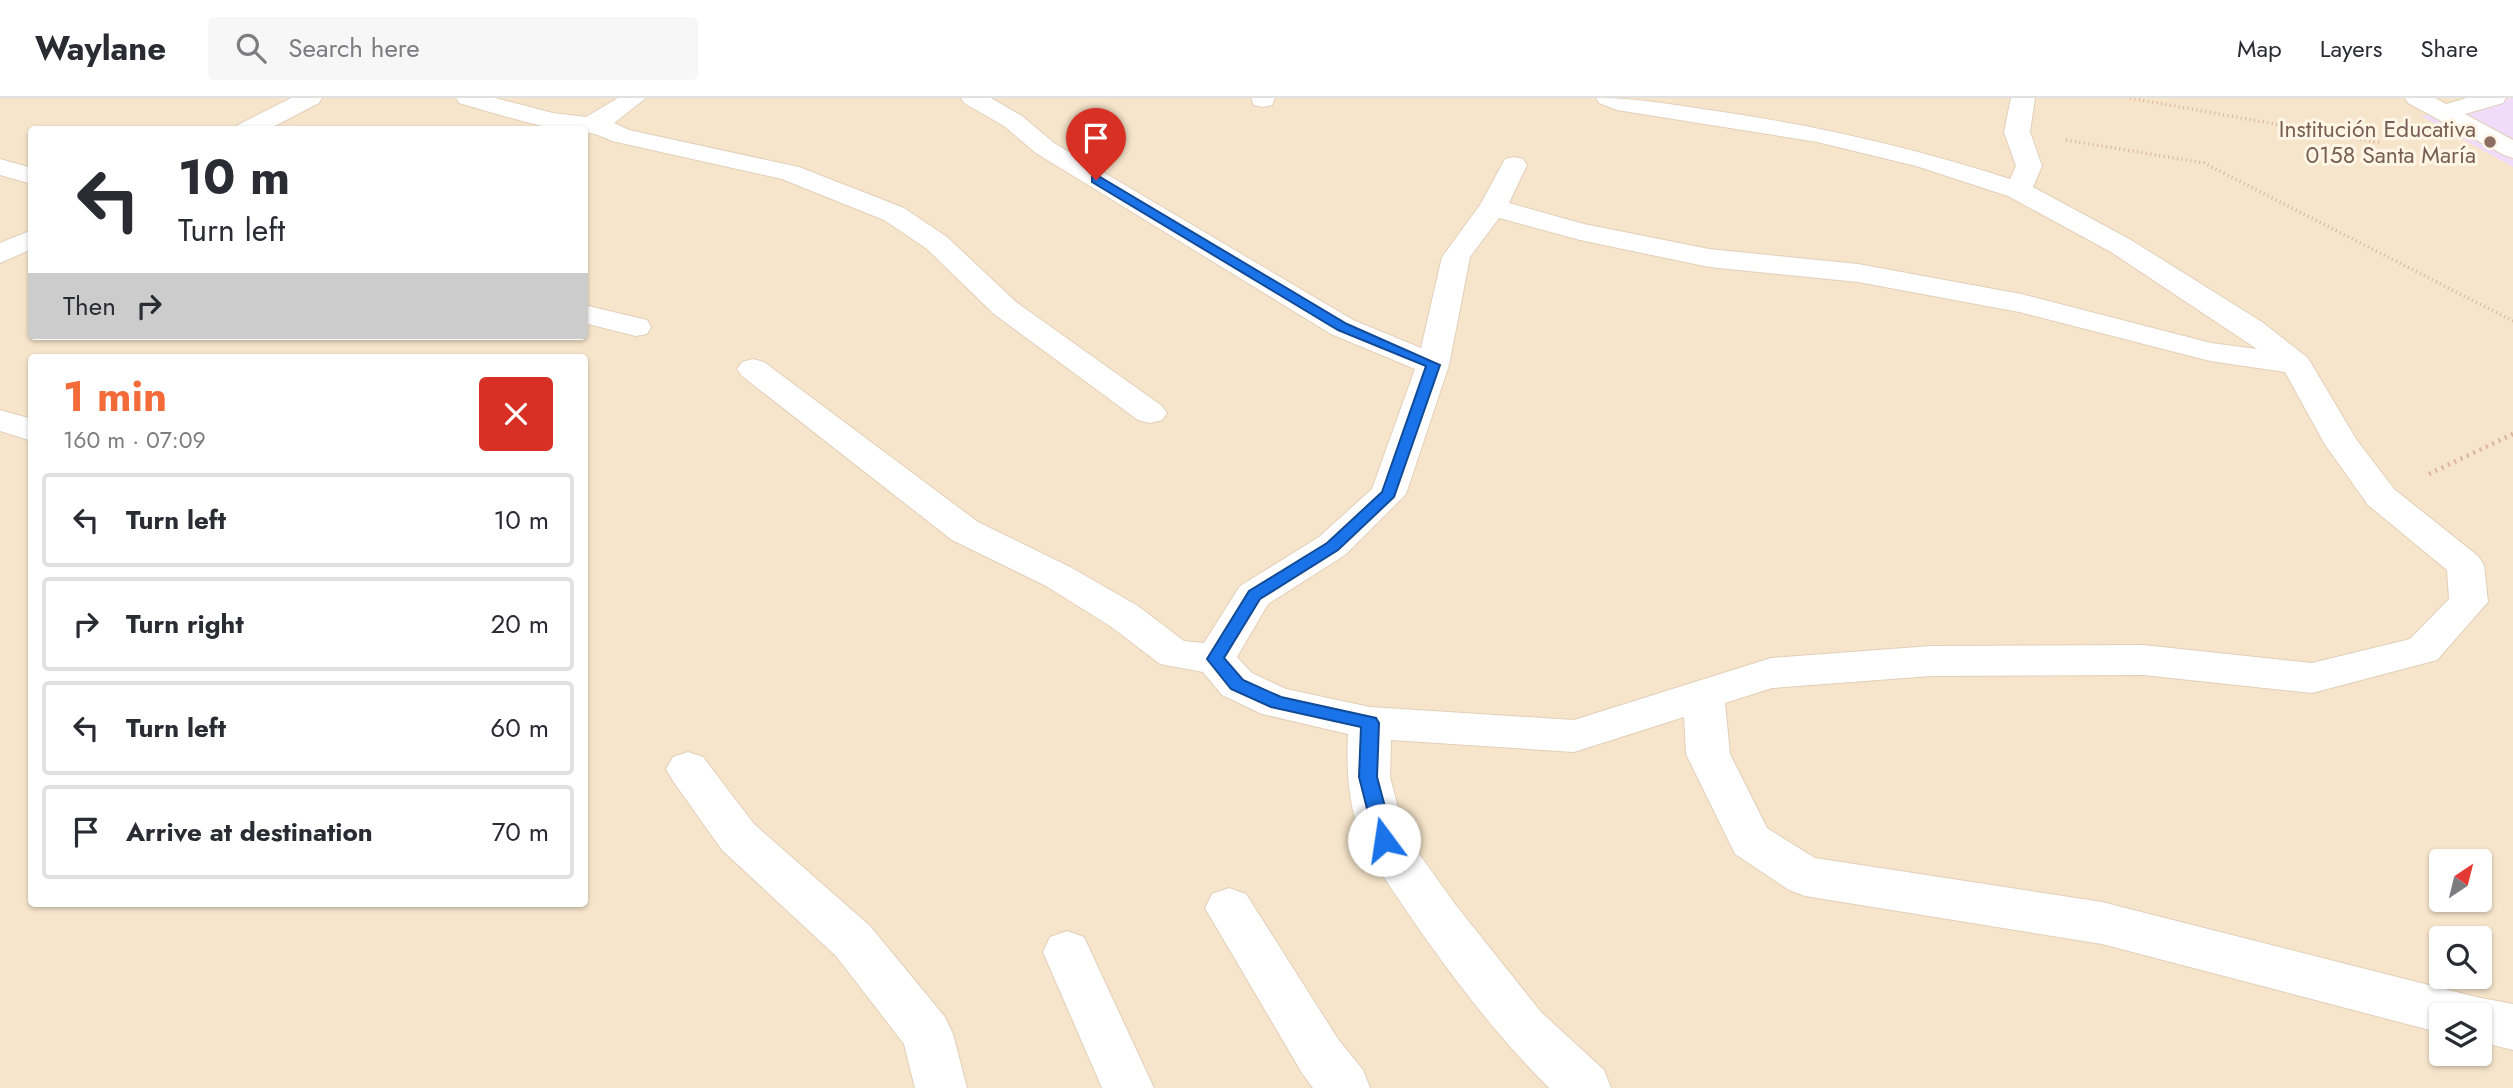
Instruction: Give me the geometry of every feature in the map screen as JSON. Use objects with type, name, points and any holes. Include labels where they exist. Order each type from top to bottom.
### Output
[{"type":"street","points":[[255,126],[310,98]]},
{"type":"street","points":[[467,98],[550,120],[595,123],[621,136],[790,173],[894,214],[937,243],[1004,308],[1150,412]]},
{"type":"street","points":[[595,123],[634,98]]},
{"type":"street","points":[[973,98],[1013,121],[1045,148],[1077,168],[1342,327],[1433,365]]},
{"type":"street","points":[[753,369],[965,531],[1059,577],[1124,615],[1174,654],[1215,659],[1237,684],[1277,703],[1370,723],[1574,736],[1771,673],[1931,661],[2143,660],[2312,678],[2423,650],[2469,602],[2465,565],[2381,497],[2341,443],[2297,365],[2251,329],[2121,246],[2018,190],[1925,160],[1817,134],[1617,103],[1608,98]]},
{"type":"street","points":[[2018,190],[2029,166],[2017,132],[2023,98]]},
{"type":"street","points":[[2417,98],[2513,150]]},
{"type":"street","points":[[2445,112],[2494,98]]},
{"type":"street","points":[[1215,659],[1254,595],[1332,546],[1388,494],[1433,365],[1456,257],[1493,207],[1514,165]]},
{"type":"street","points":[[0,167],[28,175]]},
{"type":"street","points":[[1493,207],[1580,232],[1709,258],[1858,273],[2021,303],[2210,352],[2297,365]]},
{"type":"street","points":[[0,254],[28,240]]},
{"type":"street","points":[[588,315],[636,327]]},
{"type":"street","points":[[0,420],[28,430]]},
{"type":"street","points":[[1703,695],[1708,754],[1751,841],[1805,876],[2102,923],[2429,1007]]},
{"type":"street","points":[[1370,723],[1368,777],[1384,840],[1438,919],[1523,1028],[1585,1088]]},
{"type":"street","points":[[688,769],[738,837],[853,941],[927,1034],[941,1088]]},
{"type":"street","points":[[1229,908],[1320,1056],[1344,1088]]},
{"type":"street","points":[[1067,952],[1128,1088]]},
{"type":"street","points":[[2492,1022],[2513,1027]]},
{"type":"path","points":[[2130,98],[2381,143]]},
{"type":"path","points":[[2017,132],[2204,163],[2513,321]]},
{"type":"path","points":[[2381,497],[2513,434]]},
{"type":"shaded area","points":[[0,98],[2513,98],[2513,1088],[0,1088]]},
{"type":"shaded area","name":"Institución Educativa 0158 Santa María","points":[[2513,98],[2513,167],[2421,116],[2445,112]]},
{"type":"place","name":"Institución Educativa 0158 Santa María","points":[[2490,142]]},
{"type":"route","points":[[1096,180],[1342,327],[1433,365],[1388,494],[1332,546],[1254,595],[1215,659],[1237,684],[1277,703],[1370,723],[1368,777],[1384,840]]}]
